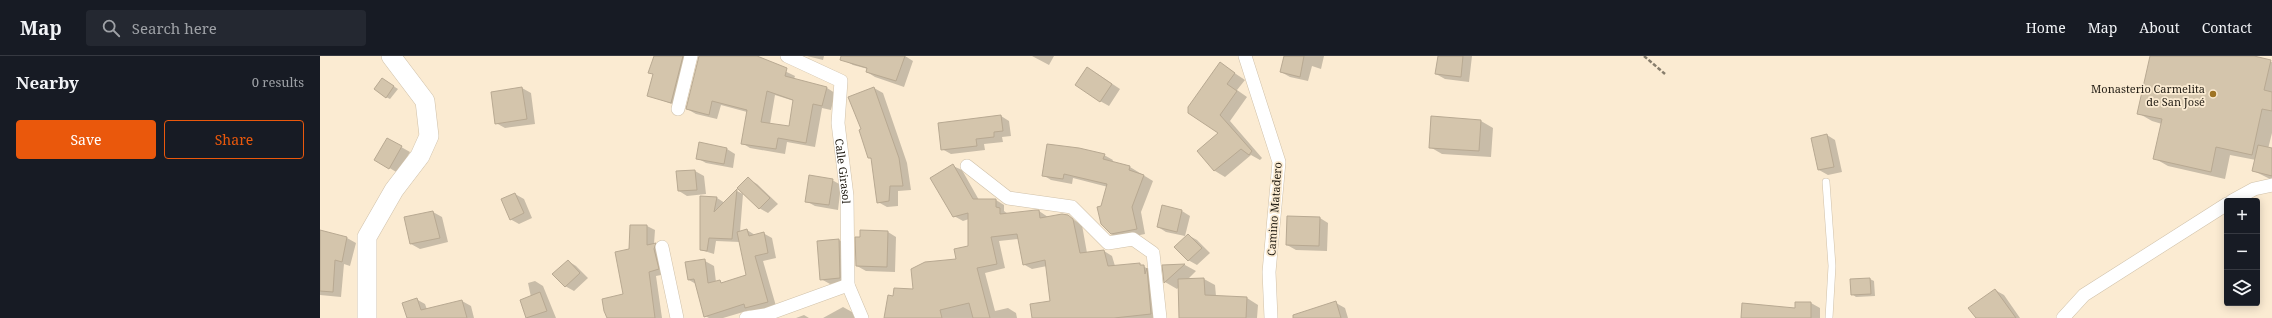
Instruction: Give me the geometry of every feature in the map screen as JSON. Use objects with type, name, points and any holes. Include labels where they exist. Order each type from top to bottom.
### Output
[{"type":"street","points":[[367,318],[367,237],[394,190],[420,156],[429,136],[425,101],[391,56]]},
{"type":"street","points":[[678,109],[690,56]]},
{"type":"street","name":"Calle Girasol","points":[[788,56],[840,81],[838,123],[846,196],[848,285],[862,318]]},
{"type":"street","name":"Camino Matadero","points":[[1245,56],[1279,162],[1269,272],[1271,318]]},
{"type":"street","points":[[966,166],[1008,198],[1072,207],[1108,242],[1133,239],[1153,253],[1160,318]]},
{"type":"street","points":[[2238,198],[2254,189],[2272,185]]},
{"type":"street","points":[[2063,318],[2084,295],[2224,206]]},
{"type":"street","points":[[662,247],[677,318]]},
{"type":"street","points":[[746,318],[765,315],[848,285]]},
{"type":"lane","points":[[1826,182],[1832,266],[1828,318]]},
{"type":"path","points":[[1644,56],[1665,74]]},
{"type":"building","points":[[654,56],[683,56],[671,103],[647,96],[653,74],[648,73]]},
{"type":"building","points":[[699,56],[757,56],[787,68],[785,76],[827,87],[822,106],[813,104],[806,143],[778,138],[776,149],[741,144],[747,110],[712,101],[709,115],[686,109]],"holes":[[[767,91],[793,100],[789,126],[761,122]]]},
{"type":"building","points":[[841,56],[905,56],[896,81],[866,72],[867,68],[840,60]]},
{"type":"building","points":[[1284,56],[1304,56],[1300,77],[1280,72]]},
{"type":"building","points":[[1438,56],[1463,56],[1461,77],[1435,74]]},
{"type":"building","points":[[2150,56],[2254,56],[2271,60],[2264,90],[2272,92],[2272,111],[2262,109],[2252,155],[2216,147],[2211,172],[2153,159],[2162,119],[2137,114]]},
{"type":"building","points":[[1220,62],[1235,73],[1227,84],[1237,91],[1220,115],[1252,151],[1249,155],[1241,149],[1214,171],[1197,151],[1218,133],[1188,113],[1188,107]]},
{"type":"building","points":[[1087,67],[1112,84],[1100,102],[1075,85]]},
{"type":"building","points":[[382,78],[394,86],[386,98],[374,89]]},
{"type":"building","points":[[522,87],[527,119],[495,124],[491,92]]},
{"type":"building","points":[[874,87],[899,158],[903,186],[890,186],[889,201],[877,203],[871,158],[868,158],[859,130],[861,129],[848,97]]},
{"type":"building","points":[[1001,115],[1003,131],[994,132],[994,137],[976,139],[977,146],[941,150],[938,123]]},
{"type":"building","points":[[1431,116],[1481,120],[1479,151],[1429,148]]},
{"type":"building","points":[[1827,134],[1834,167],[1818,170],[1811,138]]},
{"type":"building","points":[[387,138],[402,146],[389,169],[374,160]]},
{"type":"building","points":[[699,142],[727,148],[724,164],[696,159]]},
{"type":"building","points":[[1047,144],[1079,148],[1105,154],[1103,159],[1130,166],[1129,170],[1144,175],[1132,207],[1137,229],[1111,234],[1101,224],[1097,207],[1101,206],[1107,184],[1064,174],[1063,179],[1042,176]]},
{"type":"building","points":[[2258,145],[2272,148],[2272,176],[2252,171]]},
{"type":"building","points":[[953,164],[973,199],[996,199],[996,207],[1000,208],[1000,214],[1039,210],[1040,218],[1062,214],[1068,215],[1073,219],[1080,253],[1104,250],[1108,266],[1140,263],[1140,265],[1144,265],[1145,274],[1147,268],[1151,314],[1114,318],[1032,318],[1030,304],[1050,301],[1045,260],[1023,265],[1017,234],[991,237],[997,264],[977,268],[990,318],[973,318],[969,303],[940,310],[942,318],[884,318],[888,295],[893,296],[894,288],[913,289],[911,269],[925,262],[956,259],[954,249],[968,246],[968,213],[953,217],[930,178]]},
{"type":"building","points":[[695,170],[697,190],[678,191],[676,171]]},
{"type":"building","points":[[809,175],[833,179],[829,205],[805,202]]},
{"type":"building","points":[[748,177],[770,198],[759,209],[737,188]]},
{"type":"building","points":[[737,189],[732,239],[709,238],[707,251],[700,250],[700,196],[717,197],[714,212]]},
{"type":"building","points":[[515,193],[524,213],[510,220],[501,199]]},
{"type":"building","points":[[1162,205],[1182,210],[1177,232],[1157,227]]},
{"type":"building","points":[[433,211],[440,238],[410,244],[404,217]]},
{"type":"building","points":[[1287,216],[1320,217],[1319,246],[1286,245]]},
{"type":"building","points":[[630,225],[647,225],[647,245],[656,243],[654,249],[659,269],[649,272],[655,318],[607,318],[604,311],[602,299],[623,294],[615,252],[629,249]]},
{"type":"building","points":[[747,229],[749,236],[764,232],[768,253],[755,256],[768,302],[745,308],[744,304],[704,317],[694,279],[688,280],[685,262],[705,259],[708,283],[720,280],[721,283],[746,275],[737,232]]},
{"type":"building","points":[[320,230],[347,237],[342,262],[335,260],[333,292],[320,291]]},
{"type":"building","points":[[860,230],[888,231],[887,267],[856,266],[855,237],[860,237]]},
{"type":"building","points":[[1188,234],[1202,248],[1188,261],[1174,247]]},
{"type":"building","points":[[839,239],[840,278],[820,280],[817,241]]},
{"type":"building","points":[[568,260],[580,273],[565,287],[552,274]]},
{"type":"building","points":[[1185,264],[1164,283],[1162,265]]},
{"type":"building","points":[[1204,278],[1205,295],[1247,297],[1246,318],[1179,318],[1178,279]]},
{"type":"building","points":[[1870,278],[1871,294],[1851,295],[1850,279]]},
{"type":"building","points":[[1995,289],[2016,318],[1976,318],[1968,308]]},
{"type":"building","points":[[540,292],[547,311],[526,318],[520,300]]},
{"type":"building","points":[[417,298],[421,310],[462,300],[467,318],[407,318],[402,303]]},
{"type":"building","points":[[1336,301],[1341,318],[1293,318],[1293,315]]},
{"type":"building","points":[[1795,302],[1811,302],[1811,318],[1741,318],[1742,303],[1795,308]]},
{"type":"place","name":"Monasterio Carmelita de San José","points":[[2213,94]]}]
